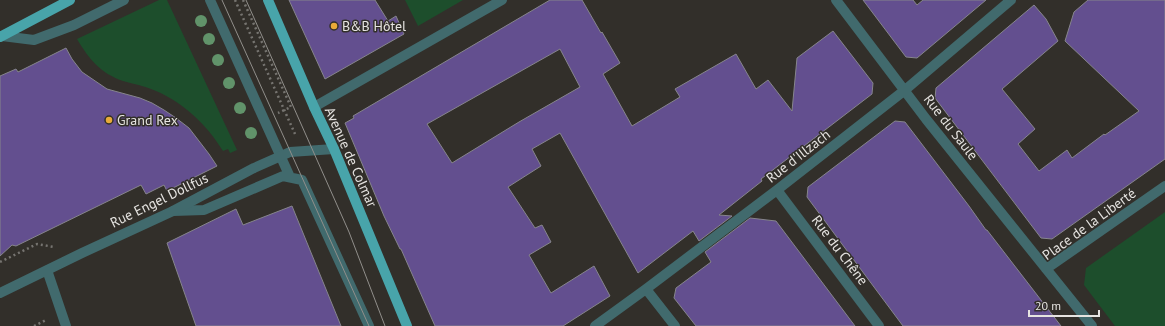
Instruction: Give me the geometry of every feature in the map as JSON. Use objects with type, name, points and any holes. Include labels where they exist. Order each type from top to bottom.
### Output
[{"type":"main road","points":[[1,37],[70,0]]},
{"type":"main road","name":"Avenue de Colmar","points":[[268,0],[314,107],[334,149],[407,326]]},
{"type":"street","points":[[1,37],[34,40],[74,26],[124,0]]},
{"type":"street","points":[[210,0],[290,177]]},
{"type":"street","points":[[314,107],[502,0]]},
{"type":"street","name":"Rue du Saule","points":[[836,0],[893,77],[905,90],[931,125],[1046,269]]},
{"type":"street","name":"Rue d'Illzach","points":[[595,326],[777,190],[905,90],[1011,0]]},
{"type":"street","name":"Rue Engel Dollfus","points":[[0,293],[173,211],[254,168],[280,156],[290,152],[334,149]]},
{"type":"street","points":[[173,211],[204,210],[283,176],[302,180],[369,326]]},
{"type":"street","name":"Place de la Liberté","points":[[1092,326],[1046,269],[1165,186]]},
{"type":"street","name":"Rue du Chêne","points":[[777,190],[879,326]]},
{"type":"street","points":[[47,270],[66,326]]},
{"type":"street","points":[[646,289],[675,326]]},
{"type":"path","points":[[235,0],[295,135]]},
{"type":"path","points":[[243,0],[291,107],[278,113]]},
{"type":"path","points":[[0,262],[38,244],[82,253]]},
{"type":"green space","points":[[159,0],[167,0],[237,150],[230,153],[228,149],[223,151],[210,132],[194,116],[185,108],[166,96],[148,88],[115,78],[108,74],[91,59],[77,39]]},
{"type":"green space","points":[[405,0],[463,0],[418,26]]},
{"type":"green space","points":[[1165,212],[1165,326],[1115,326],[1084,285],[1086,268]]},
{"type":"building","points":[[289,0],[375,0],[388,21],[396,16],[404,34],[325,79]]},
{"type":"building","points":[[550,0],[582,0],[620,63],[603,74],[632,126],[680,97],[675,89],[736,54],[756,89],[768,80],[792,111],[797,58],[833,31],[873,83],[872,94],[761,179],[762,181],[719,215],[732,216],[699,241],[693,231],[638,273],[560,133],[532,149],[541,166],[508,187],[535,228],[542,225],[551,242],[529,255],[551,293],[594,266],[610,296],[563,326],[435,326],[401,249],[384,216],[345,123],[354,118],[353,116]],"holes":[[[560,49],[580,87],[452,163],[427,124]]]},
{"type":"building","points":[[863,0],[913,0],[917,5],[923,0],[986,0],[917,58],[906,57]]},
{"type":"building","points":[[1088,0],[1165,0],[1165,159],[1052,239],[1041,238],[935,98],[936,88],[1034,5],[1046,19],[1058,41],[1002,89],[1035,129],[1018,144],[1039,171],[1067,150],[1072,158],[1104,134],[1105,135],[1139,111],[1065,41],[1074,12]]},
{"type":"building","points":[[66,48],[82,72],[107,89],[140,98],[152,103],[189,128],[217,166],[167,191],[164,185],[146,194],[141,185],[16,246],[12,245],[0,256],[0,76],[16,69],[18,72]]},
{"type":"building","points":[[895,121],[905,122],[986,230],[1061,326],[903,326],[807,197],[808,187]]},
{"type":"building","points":[[292,206],[341,326],[196,326],[167,243],[236,209],[243,225]]},
{"type":"building","points":[[750,218],[776,221],[855,326],[696,326],[674,298],[676,288],[711,262],[705,252]]},
{"type":"tram line","points":[[222,0],[369,326]]},
{"type":"tram line","points":[[246,0],[349,232],[385,326]]},
{"type":"place","name":"B&B Hôtel","points":[[334,26]]},
{"type":"place","name":"Grand Rex","points":[[109,120]]}]
